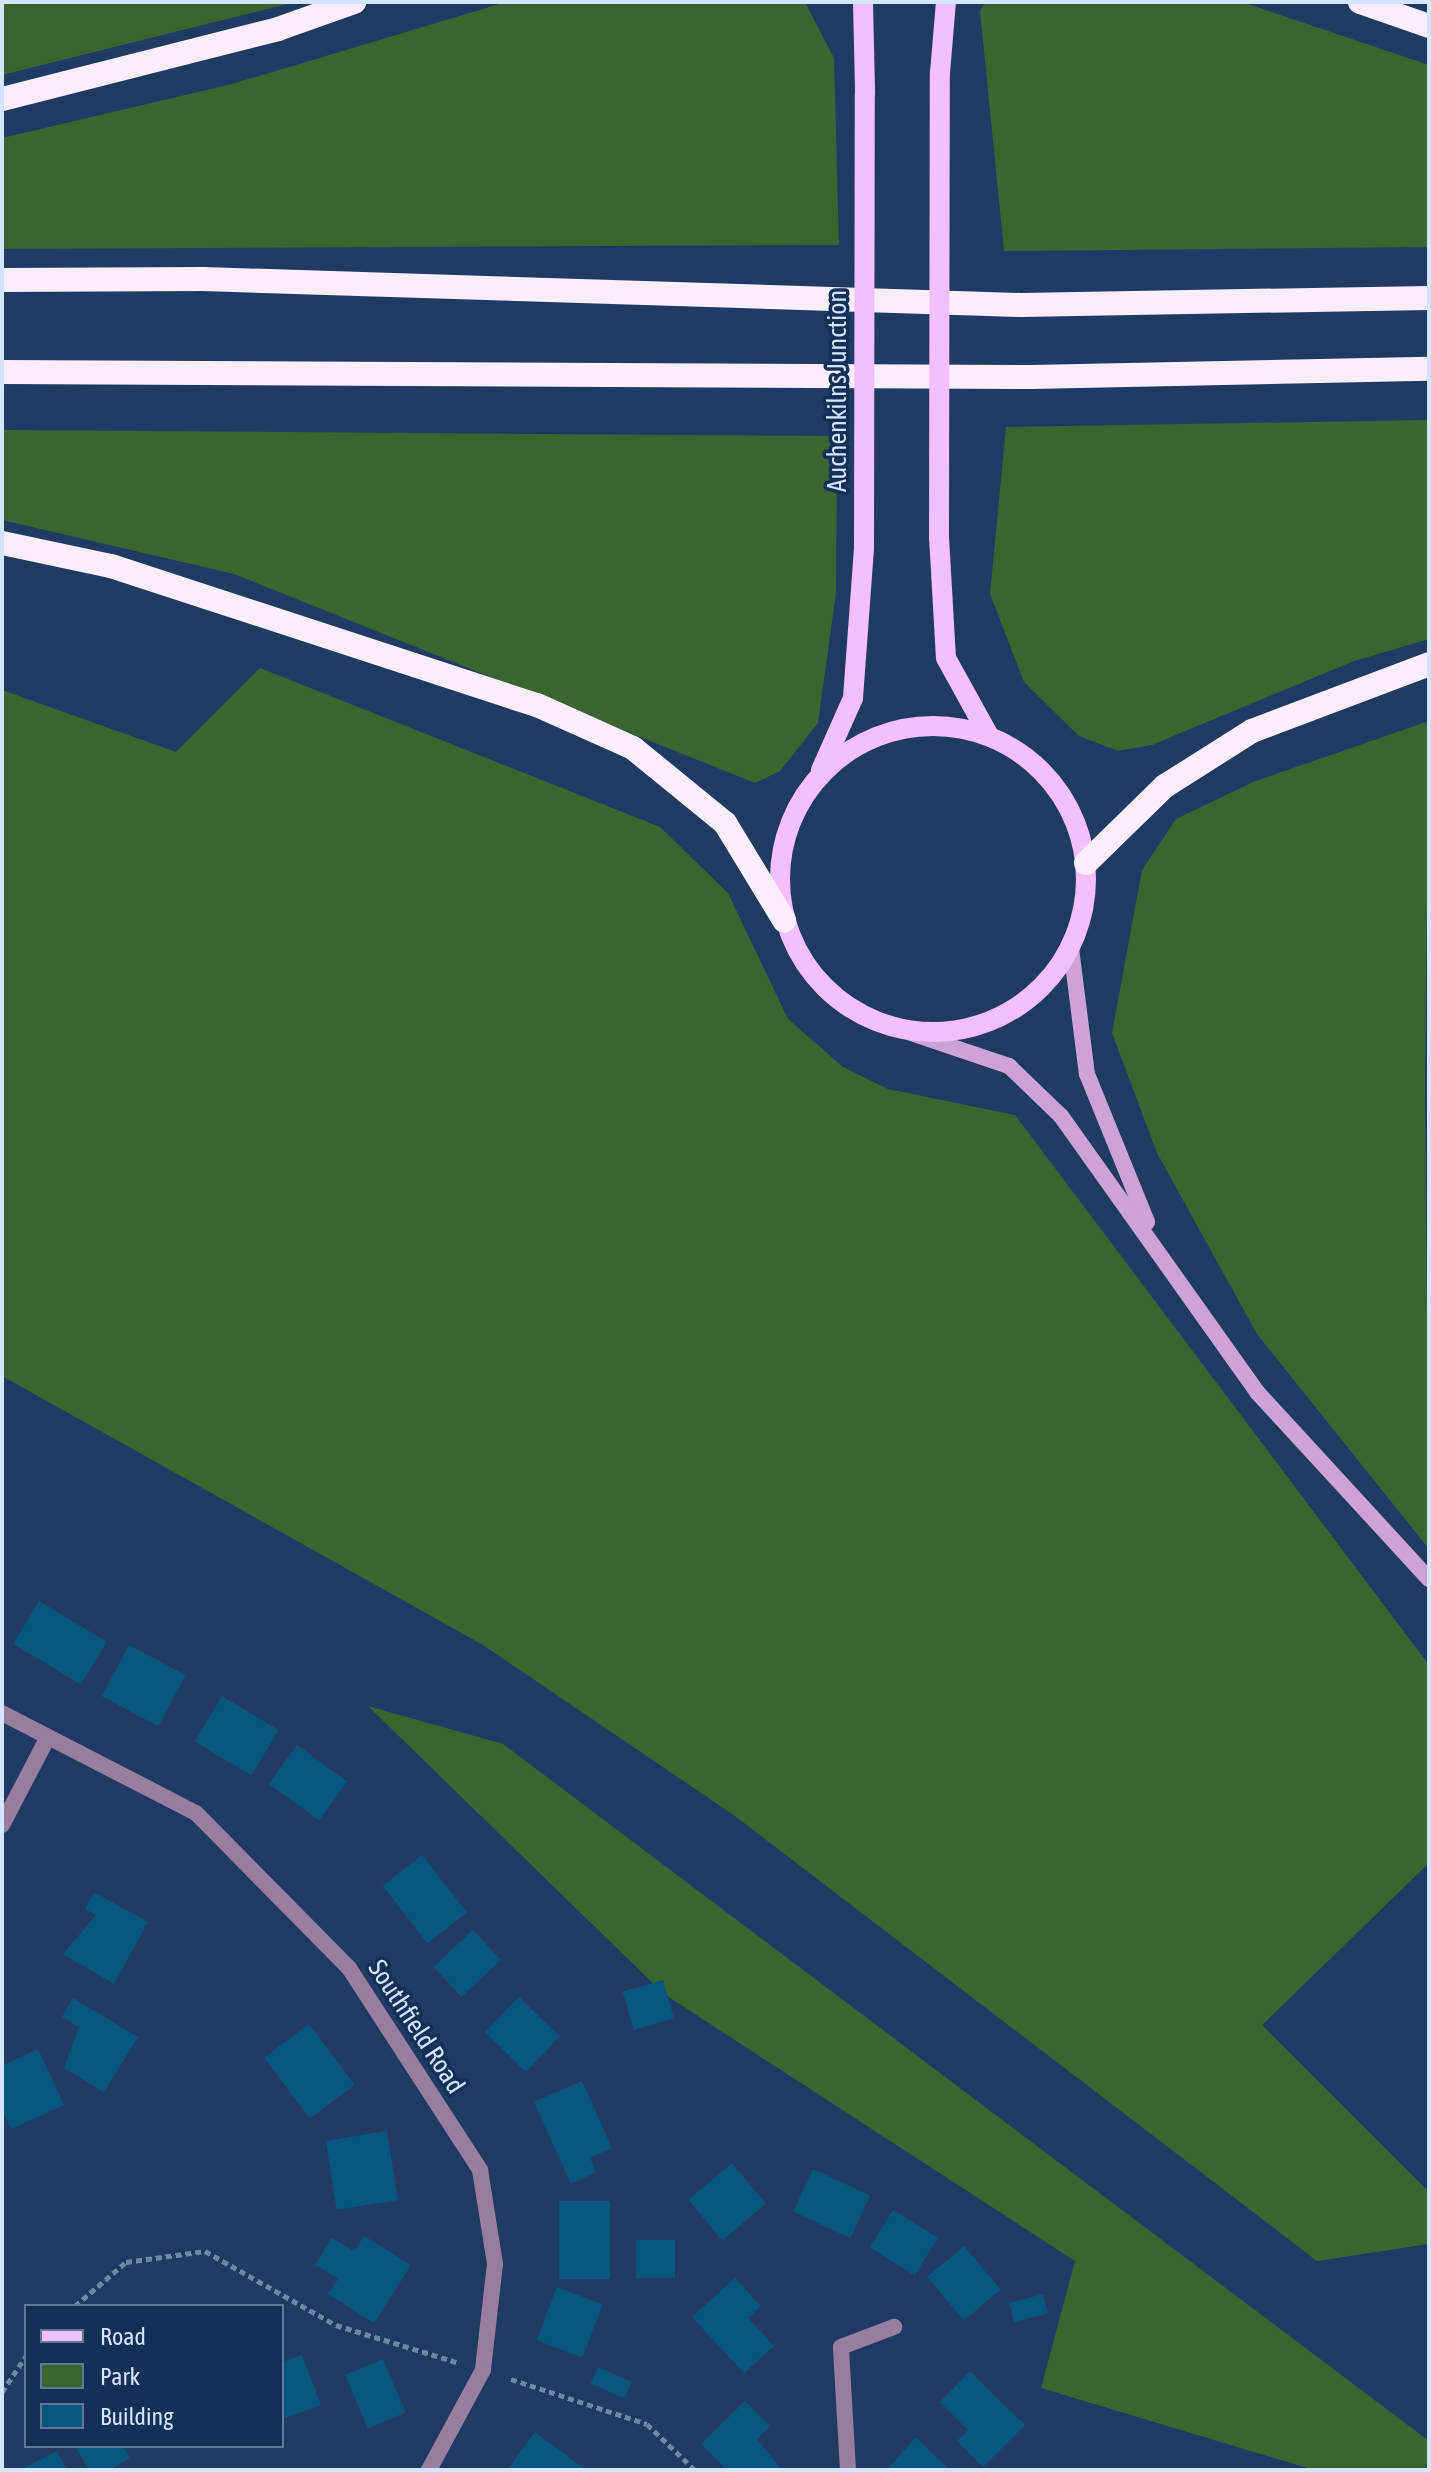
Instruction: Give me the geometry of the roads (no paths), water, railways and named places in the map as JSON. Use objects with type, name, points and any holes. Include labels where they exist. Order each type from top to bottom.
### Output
[{"type":"highway","points":[[2,99],[278,29],[354,2]]},
{"type":"highway","points":[[1360,2],[1429,26]]},
{"type":"highway","points":[[2,280],[203,279],[1021,305],[1429,298]]},
{"type":"highway","points":[[2,372],[1031,377],[1429,369]]},
{"type":"highway","points":[[2,543],[111,566],[493,690],[633,748],[725,823],[784,920]]},
{"type":"highway","points":[[1086,863],[1165,786],[1252,731],[1429,664]]},
{"type":"main road","name":"Auchenkilns Junction","points":[[819,774],[855,745],[898,729],[944,725],[989,736],[1055,786],[1076,823],[1086,863],[1084,907],[1071,948],[1042,988],[1002,1017],[954,1032],[905,1031],[828,993],[801,960],[784,920],[778,869],[788,830],[819,774],[853,698],[864,548],[863,2]]},
{"type":"main road","name":"Auchenkilns Junction","points":[[946,2],[940,73],[939,537],[946,658],[989,736]]},
{"type":"main road","points":[[1071,948],[1087,1074],[1157,1245]]},
{"type":"main road","points":[[905,1031],[1009,1066],[1061,1116],[1157,1245],[1257,1392],[1429,1579]]},
{"type":"street","name":"Southfield Road","points":[[2,1713],[196,1813],[349,1968],[480,2170],[495,2264],[483,2370],[429,2470]]},
{"type":"street","points":[[2,1825],[48,1737]]},
{"type":"street","points":[[848,2470],[841,2347],[894,2327]]}]
